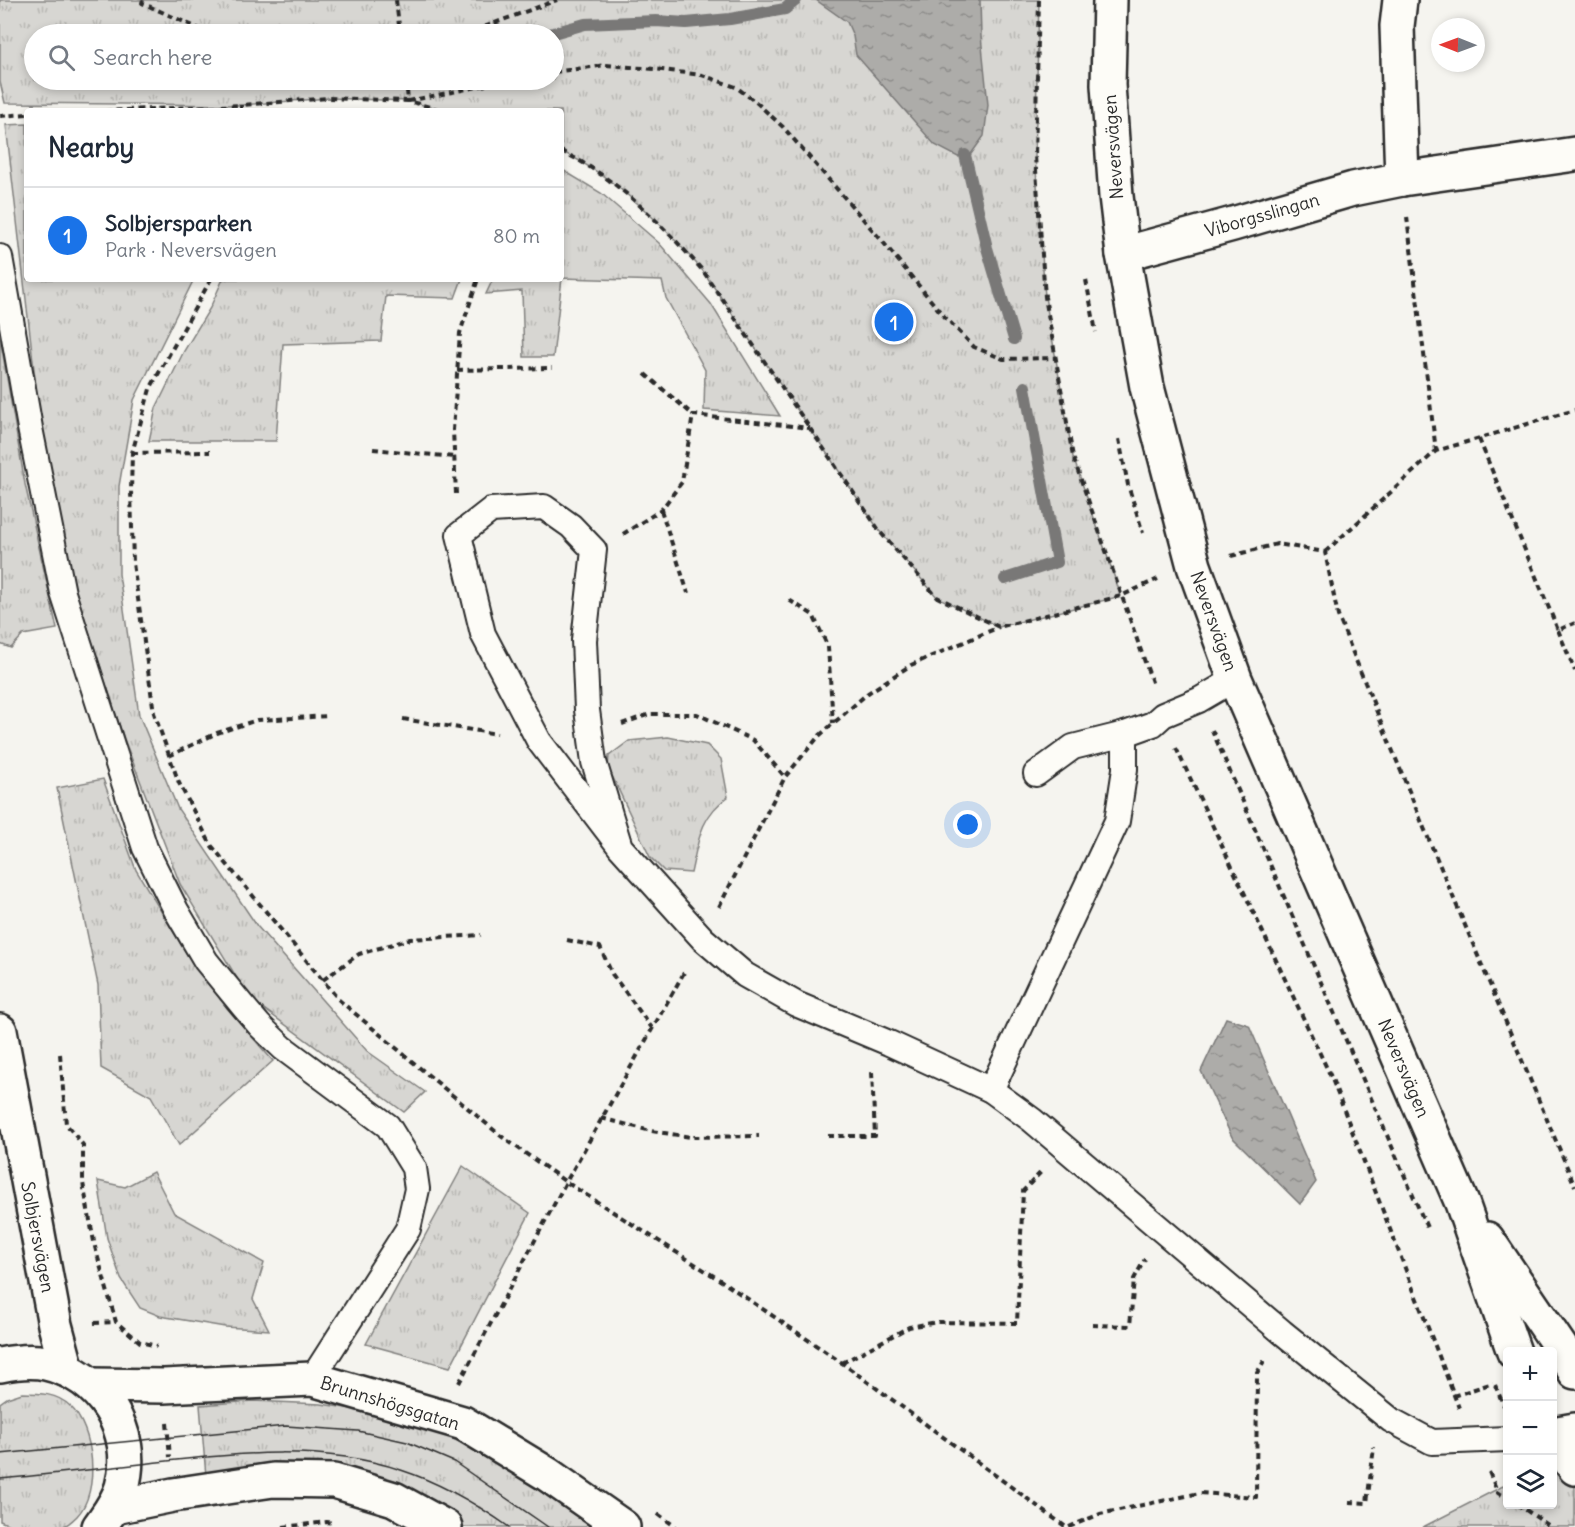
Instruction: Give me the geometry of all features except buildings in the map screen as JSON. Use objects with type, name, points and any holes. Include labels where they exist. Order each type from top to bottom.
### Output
[{"type":"street","name":"Neversvägen","points":[[1110,0],[1108,85],[1116,196],[1123,254],[1147,387],[1194,566],[1235,679],[1462,1203],[1503,1352]]},
{"type":"street","points":[[1400,0],[1397,26],[1402,179]]},
{"type":"street","name":"Viborgsslingan","points":[[1123,254],[1353,189],[1402,179],[1575,154]]},
{"type":"street","name":"Solbjersvägen","points":[[0,1031],[55,1325],[79,1377],[107,1401],[118,1420],[124,1442],[126,1466],[122,1487],[106,1517]]},
{"type":"street","name":"Neversvägen","points":[[1462,1203],[1575,1372]]},
{"type":"street","points":[[0,1365],[23,1361],[45,1363],[79,1377]]},
{"type":"street","name":"Brunnshögsgatan","points":[[79,1377],[164,1386],[312,1379],[463,1423],[547,1474],[623,1527]]},
{"type":"street","points":[[1557,1434],[1575,1430]]},
{"type":"street","points":[[1557,1442],[1575,1468]]},
{"type":"street","points":[[106,1517],[173,1495],[273,1480],[334,1481],[394,1499],[445,1527]]},
{"type":"lane","points":[[0,257],[30,428],[63,593],[145,848],[176,910],[206,961],[242,1005],[283,1048],[388,1126],[414,1168],[417,1189],[408,1228],[312,1379]]},
{"type":"lane","points":[[620,847],[594,762],[587,710],[584,640],[594,550],[571,526],[544,507],[491,510],[459,535],[483,634],[539,741],[620,847],[703,939],[745,975],[796,1004],[889,1043],[991,1090],[1064,1147],[1282,1332],[1391,1420],[1432,1442],[1503,1439]]},
{"type":"lane","points":[[1035,774],[1072,747],[1125,734],[1153,724],[1163,715],[1199,700],[1235,679]]},
{"type":"lane","points":[[991,1090],[1117,821],[1125,769],[1125,734]]},
{"type":"path","points":[[143,0],[142,3],[189,24]]},
{"type":"path","points":[[396,0],[399,24]]},
{"type":"path","points":[[492,24],[557,0]]},
{"type":"path","points":[[1039,0],[1035,156],[1045,297],[1073,457],[1174,743],[1332,1079],[1453,1396],[1498,1493],[1503,1496]]},
{"type":"path","points":[[564,71],[606,65],[654,69],[702,75],[736,87],[783,127],[942,314],[974,347],[1004,359],[1056,358]]},
{"type":"path","points":[[406,90],[408,101]]},
{"type":"path","points":[[408,101],[462,90]]},
{"type":"path","points":[[173,108],[329,98],[408,101],[434,108]]},
{"type":"path","points":[[0,116],[24,114]]},
{"type":"path","points":[[564,152],[587,163],[668,231],[703,271],[881,533],[937,597],[999,627],[1121,596],[1194,566],[1277,544],[1325,552]]},
{"type":"path","points":[[1402,179],[1436,451]]},
{"type":"path","points":[[209,282],[150,389],[132,453],[133,563],[154,713],[179,783],[211,845],[339,1000],[501,1136],[566,1182],[720,1280],[842,1364],[1068,1527],[1100,1514],[1200,1493],[1256,1497],[1257,1373],[1282,1332]]},
{"type":"path","points":[[459,535],[453,430],[457,370],[460,333],[477,282]]},
{"type":"path","points":[[457,370],[552,368]]},
{"type":"path","points":[[645,374],[693,415],[810,428]]},
{"type":"path","points":[[1325,552],[1436,451],[1575,410]]},
{"type":"path","points":[[594,550],[662,510],[682,482],[693,415]]},
{"type":"path","points":[[1479,439],[1575,671]]},
{"type":"path","points":[[373,449],[454,457]]},
{"type":"path","points":[[132,453],[210,452]]},
{"type":"path","points":[[662,510],[688,593]]},
{"type":"path","points":[[1325,552],[1338,616],[1424,828],[1575,1186]]},
{"type":"path","points":[[789,600],[813,615],[828,647],[833,724]]},
{"type":"path","points":[[1558,630],[1575,623]]},
{"type":"path","points":[[590,736],[650,714],[696,714],[753,740],[785,777]]},
{"type":"path","points":[[170,756],[217,733],[258,720],[329,716]]},
{"type":"path","points":[[403,719],[539,741]]},
{"type":"path","points":[[323,980],[359,954],[410,939],[481,935]]},
{"type":"path","points":[[567,940],[600,947],[612,974],[652,1028]]},
{"type":"path","points":[[828,1136],[875,1136],[872,1069],[889,1043]]},
{"type":"path","points":[[60,1054],[66,1124],[83,1145],[83,1183],[95,1247],[116,1322],[140,1342],[160,1347],[173,1495]]},
{"type":"path","points":[[601,1118],[651,1131],[691,1137],[759,1136]]},
{"type":"path","points":[[842,1364],[909,1327],[937,1322],[1017,1323],[1023,1191],[1064,1147]]},
{"type":"path","points":[[1092,1325],[1130,1326],[1134,1279],[1162,1230]]},
{"type":"path","points":[[1453,1396],[1503,1368]]},
{"type":"path","points":[[1349,1502],[1367,1503],[1378,1410]]},
{"type":"path","points":[[1524,1509],[1551,1527]]},
{"type":"path","points":[[283,1527],[327,1522],[337,1524]]},
{"type":"green space","points":[[0,0],[1039,0],[1035,156],[1045,297],[1073,457],[1121,596],[999,627],[937,597],[881,533],[703,271],[655,219],[620,188],[564,153],[564,108],[434,108],[408,101],[329,98],[241,105],[5,103],[0,82]]},
{"type":"green space","points":[[24,124],[24,282],[193,282],[134,400],[119,486],[119,574],[139,715],[178,809],[257,926],[367,1051],[425,1092],[404,1112],[249,998],[180,884],[124,739],[71,576],[39,413],[6,125]]},
{"type":"green space","points":[[564,171],[601,193],[659,243],[711,304],[780,416],[704,410],[705,370],[666,298],[662,281],[564,278]]},
{"type":"green space","points":[[222,282],[461,282],[455,298],[386,296],[381,341],[283,344],[276,441],[149,441],[156,408],[184,351],[210,308]]},
{"type":"green space","points":[[492,282],[562,282],[553,357],[524,357],[522,291],[486,294]]},
{"type":"green space","points":[[0,337],[25,484],[57,629],[23,635],[11,648],[0,644]]},
{"type":"green space","points":[[668,737],[707,745],[721,759],[728,797],[719,804],[706,821],[698,840],[691,873],[664,871],[650,857],[608,767],[609,756],[629,741]]},
{"type":"green space","points":[[103,779],[136,870],[188,956],[227,1008],[273,1061],[179,1145],[151,1096],[101,1068],[98,985],[57,788]]},
{"type":"green space","points":[[463,1166],[530,1213],[450,1367],[366,1344]]},
{"type":"green space","points":[[153,1172],[174,1213],[264,1263],[253,1299],[269,1330],[225,1327],[160,1316],[140,1308],[121,1279],[107,1238],[98,1181],[125,1187]]},
{"type":"green space","points":[[22,1393],[59,1398],[70,1406],[85,1429],[91,1460],[92,1476],[89,1491],[85,1505],[77,1516],[62,1527],[21,1527],[0,1521],[0,1403]]},
{"type":"green space","points":[[253,1401],[321,1404],[378,1413],[437,1432],[501,1460],[596,1523],[593,1527],[460,1527],[416,1499],[207,1488],[200,1405]]},
{"type":"green space","points":[[1575,1443],[1575,1527],[1423,1527],[1503,1486],[1503,1509],[1557,1509],[1557,1454]]},
{"type":"water","points":[[816,0],[980,0],[988,105],[984,136],[971,154],[958,157],[935,145],[856,55],[853,36],[847,22]]},
{"type":"water","points":[[1226,1018],[1249,1025],[1316,1182],[1300,1204],[1232,1137],[1201,1071]]},
{"type":"waterway","points":[[564,30],[585,24],[656,21],[686,23],[730,19],[785,9],[796,0]]},
{"type":"waterway","points":[[965,155],[987,248],[1014,339]]},
{"type":"waterway","points":[[1005,579],[1057,562],[1025,387]]},
{"type":"tram line","points":[[0,1454],[286,1426],[358,1431],[407,1442],[454,1462],[548,1527]]},
{"type":"tram line","points":[[0,1479],[249,1454],[311,1454],[371,1462],[401,1470],[444,1487],[509,1527]]},
{"type":"place","name":"Solbjersparken","points":[[894,322]]}]
